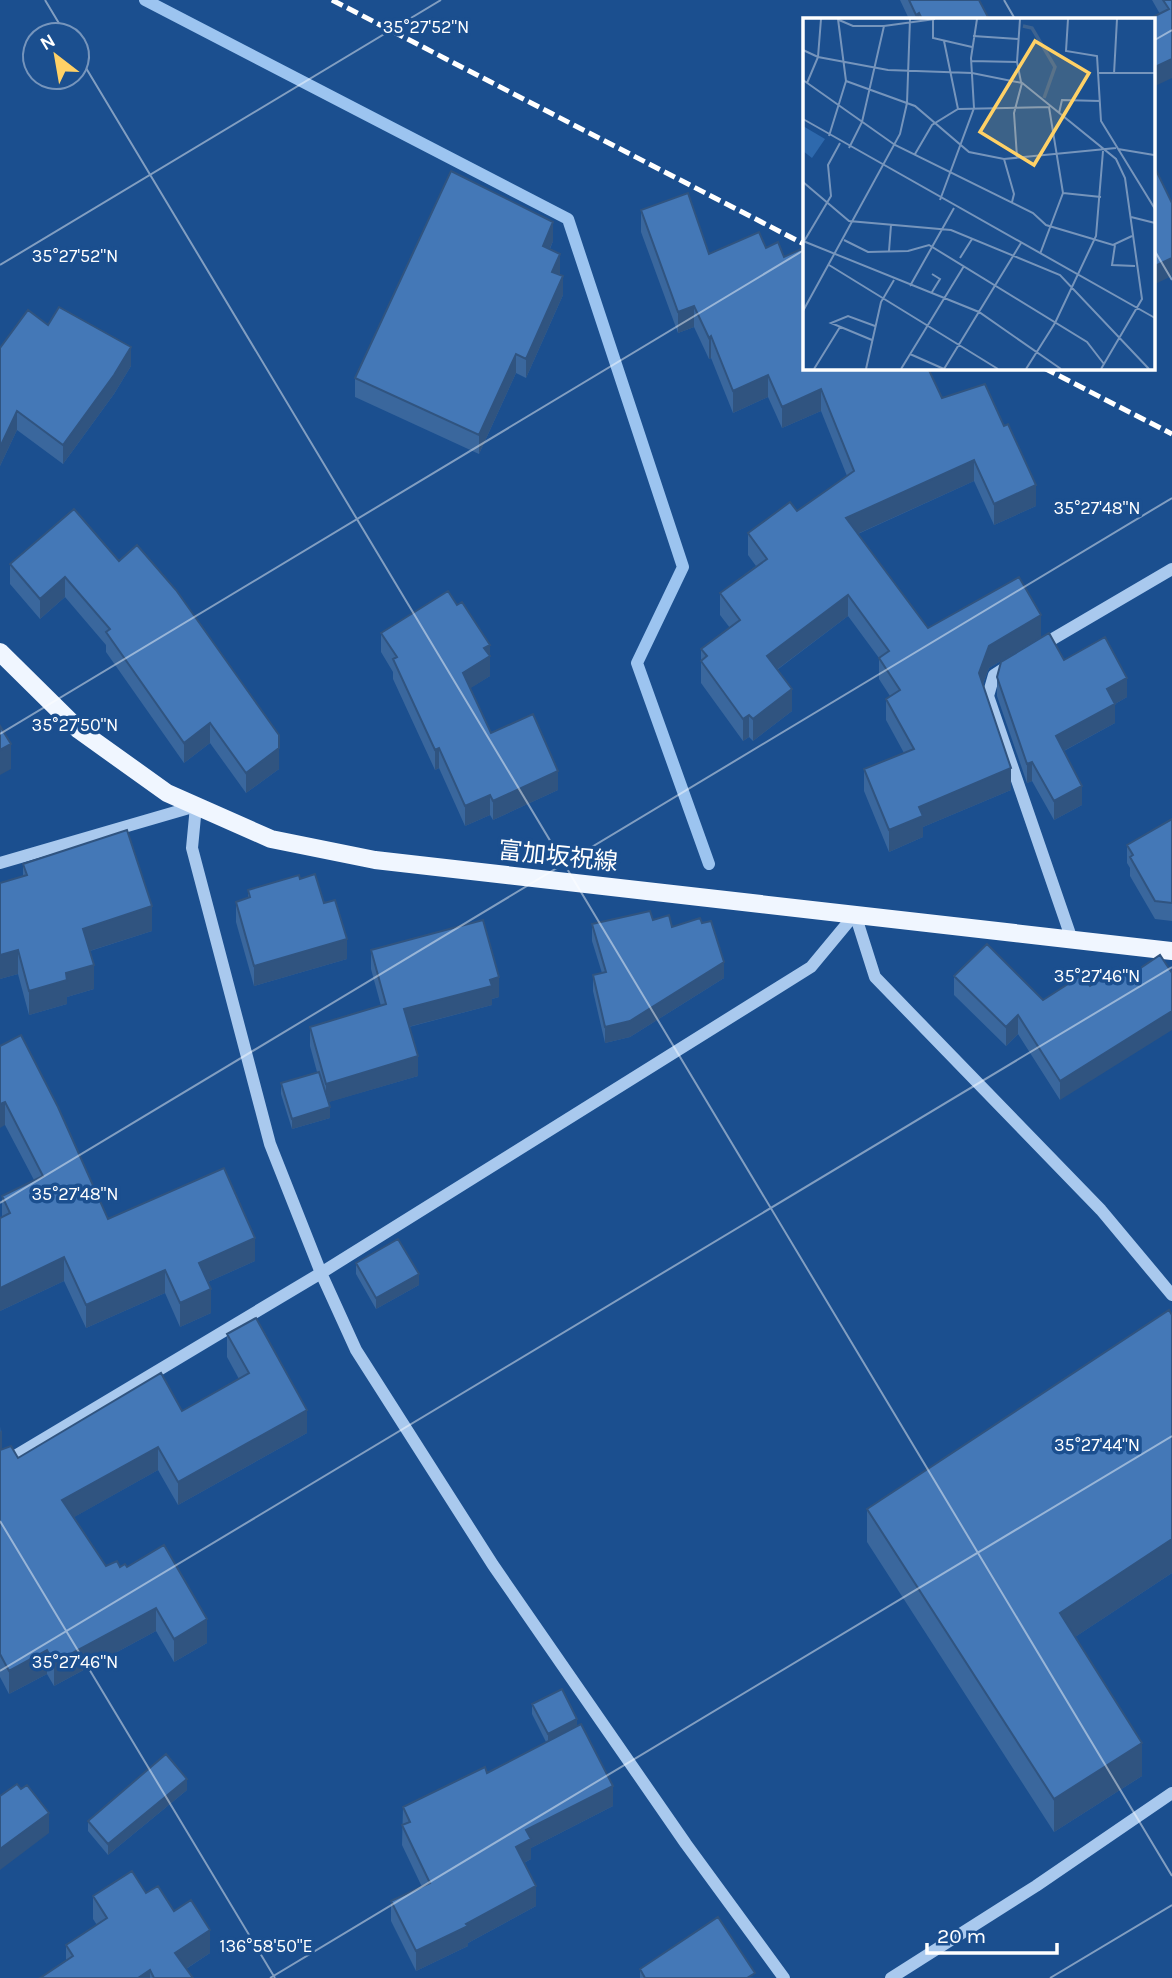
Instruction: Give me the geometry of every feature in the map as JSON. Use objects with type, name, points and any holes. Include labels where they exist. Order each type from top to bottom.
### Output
[{"type":"main road","name":"富加坂祝線","points":[[0,652],[79,730],[167,793],[271,839],[375,860],[1072,937],[1172,951]]},
{"type":"street","points":[[1072,937],[988,696],[994,676],[1015,661],[1172,569]]},
{"type":"street","points":[[0,863],[195,806],[192,848],[267,1131],[321,1273],[356,1350],[493,1565],[686,1844],[784,1978]]},
{"type":"street","points":[[0,1465],[321,1273],[811,967],[855,914]]},
{"type":"street","points":[[855,914],[875,977],[1101,1210],[1172,1295]]},
{"type":"street","points":[[891,1978],[1036,1886],[1172,1793]]},
{"type":"building","points":[[909,0],[979,0],[988,18],[922,18],[919,13],[916,15]]},
{"type":"building","points":[[1163,0],[1172,0],[1172,59],[1154,68],[1154,18],[1151,18],[1169,9]]},
{"type":"building","points":[[1154,166],[1172,203],[1172,258],[1154,267]]},
{"type":"building","points":[[451,171],[553,222],[543,246],[560,254],[552,272],[563,276],[526,359],[516,354],[479,435],[355,378]]},
{"type":"building","points":[[688,193],[709,254],[759,232],[766,248],[778,242],[784,257],[801,249],[803,369],[928,369],[942,398],[985,384],[1004,426],[1008,424],[1036,485],[994,504],[974,460],[846,518],[928,628],[1019,577],[1041,615],[989,646],[979,673],[1011,768],[919,807],[923,816],[889,830],[864,769],[914,749],[886,699],[900,690],[879,658],[889,651],[848,595],[767,656],[792,689],[753,719],[749,715],[743,719],[701,661],[707,656],[701,649],[740,620],[720,593],[767,559],[748,533],[790,502],[797,511],[854,471],[821,389],[782,407],[768,375],[733,391],[711,336],[709,338],[694,306],[678,312],[641,210]]},
{"type":"building","points":[[59,307],[131,347],[63,445],[17,411],[0,447],[0,348],[28,310],[48,325]]},
{"type":"building","points":[[74,509],[119,561],[137,545],[176,590],[279,735],[279,748],[246,773],[210,723],[184,743],[106,632],[110,629],[65,577],[40,599],[10,564]]},
{"type":"building","points":[[448,591],[457,605],[462,602],[490,645],[484,648],[490,656],[463,673],[491,733],[533,714],[558,771],[493,801],[490,795],[465,806],[439,748],[435,750],[393,659],[397,657],[381,633]]},
{"type":"building","points":[[1049,633],[1064,660],[1105,637],[1127,678],[1107,689],[1115,704],[1056,736],[1082,786],[1054,801],[1032,762],[1027,764],[997,677],[1001,662]]},
{"type":"building","points":[[0,726],[11,744],[0,750]]},
{"type":"building","points":[[1172,819],[1172,903],[1155,901],[1130,857],[1133,855],[1127,845]]},
{"type":"building","points":[[127,830],[152,906],[83,929],[94,965],[66,973],[67,980],[29,991],[18,950],[0,955],[0,883],[27,875],[23,864]]},
{"type":"building","points":[[315,874],[324,903],[335,900],[347,939],[254,966],[236,902],[250,897],[248,890],[299,875],[300,879]]},
{"type":"building","points":[[650,911],[653,920],[669,915],[672,927],[700,918],[702,923],[711,921],[724,962],[630,1021],[605,1027],[593,975],[606,972],[592,924]]},
{"type":"building","points":[[483,920],[499,977],[490,980],[492,986],[404,1009],[418,1056],[326,1084],[310,1027],[386,1004],[371,950]]},
{"type":"building","points":[[987,944],[1043,1000],[1082,975],[1090,986],[1121,967],[1127,977],[1160,955],[1172,973],[1172,1011],[1060,1081],[1018,1015],[1006,1027],[954,976]]},
{"type":"building","points":[[21,1035],[58,1107],[108,1219],[224,1168],[255,1238],[199,1263],[211,1289],[180,1303],[165,1270],[86,1305],[64,1257],[0,1288],[0,1218],[10,1213],[2,1196],[43,1176],[5,1102],[0,1104],[0,1046]]},
{"type":"building","points":[[319,1072],[330,1107],[292,1119],[281,1083]]},
{"type":"building","points":[[398,1239],[419,1274],[376,1298],[356,1263]]},
{"type":"building","points":[[1169,1310],[1172,1315],[1172,1539],[1060,1613],[1142,1743],[1054,1799],[867,1509]]},
{"type":"building","points":[[256,1318],[307,1410],[178,1482],[158,1447],[62,1500],[106,1566],[117,1561],[120,1567],[125,1564],[127,1567],[164,1545],[207,1619],[174,1639],[156,1608],[54,1663],[47,1650],[9,1671],[0,1654],[0,1450],[11,1446],[18,1458],[161,1373],[182,1411],[249,1373],[227,1334]]},
{"type":"building","points":[[562,1689],[577,1719],[548,1734],[532,1704]]},
{"type":"building","points":[[581,1724],[613,1786],[526,1830],[531,1839],[516,1847],[536,1886],[466,1924],[468,1926],[416,1951],[391,1901],[430,1883],[402,1825],[410,1822],[403,1807],[485,1767],[487,1773]]},
{"type":"building","points":[[166,1754],[187,1779],[108,1844],[88,1821]]},
{"type":"building","points":[[17,1784],[21,1789],[27,1785],[49,1813],[0,1849],[0,1796]]},
{"type":"building","points":[[132,1871],[146,1893],[158,1886],[174,1911],[191,1900],[210,1930],[175,1953],[193,1978],[154,1978],[150,1970],[138,1978],[40,1978],[73,1956],[66,1945],[107,1918],[93,1896]]},
{"type":"building","points":[[718,1917],[755,1973],[747,1978],[645,1978],[640,1969]]},
{"type":"waterway","points":[[145,0],[568,219],[683,567],[637,663],[709,864]]},
{"type":"railway","points":[[332,0],[803,243]]},
{"type":"railway","points":[[1046,369],[1172,434]]}]
